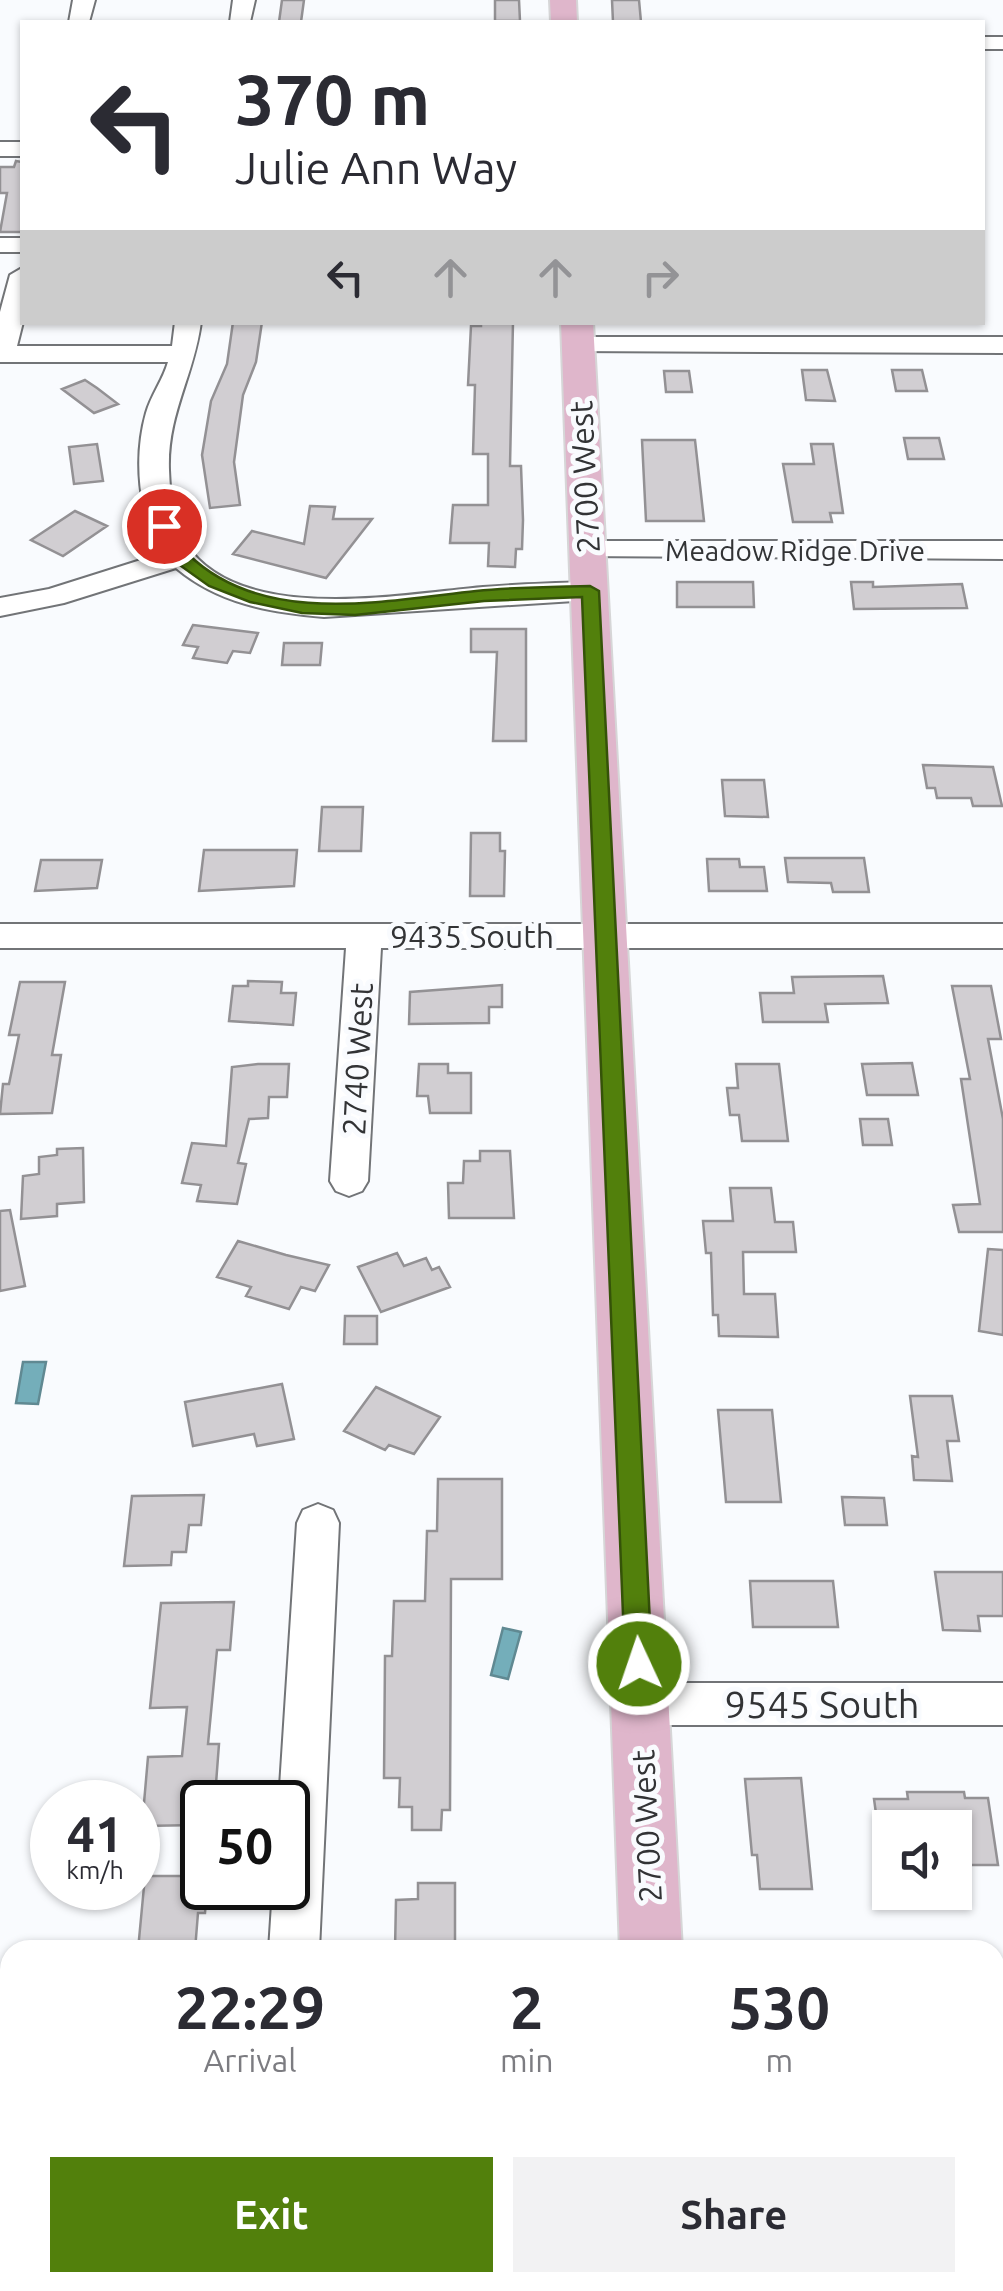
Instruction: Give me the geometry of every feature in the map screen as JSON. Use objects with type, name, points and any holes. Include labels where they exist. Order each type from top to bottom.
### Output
[{"type":"main road","name":"2700 West","points":[[578,334],[652,1940]]},
{"type":"street","points":[[20,283],[1,354],[183,354]]},
{"type":"street","points":[[0,607],[54,597],[180,557],[164,526],[155,448],[161,409],[183,354],[188,325]]},
{"type":"street","points":[[578,334],[1003,345]]},
{"type":"street","name":"Meadow Ridge Drive","points":[[180,557],[216,582],[256,598],[302,608],[355,609],[484,596],[589,571],[1003,550]]},
{"type":"street","name":"9435 South","points":[[0,936],[1003,936]]},
{"type":"street","name":"2740 West","points":[[350,1181],[364,936]]},
{"type":"street","points":[[295,1940],[318,1523]]},
{"type":"street","name":"9545 South","points":[[640,1704],[1003,1704]]},
{"type":"water","points":[[23,1362],[46,1362],[38,1404],[16,1403]]},
{"type":"water","points":[[503,1628],[521,1632],[508,1679],[491,1675]]},
{"type":"building","points":[[282,0],[304,0],[301,20],[279,20]]},
{"type":"building","points":[[495,0],[519,0],[520,20],[495,20]]},
{"type":"building","points":[[612,0],[639,0],[641,20],[613,20]]},
{"type":"building","points":[[16,161],[20,162],[20,232],[0,232],[7,193],[0,193],[0,167],[14,167]]},
{"type":"building","points":[[233,325],[262,325],[256,362],[243,395],[234,462],[240,505],[210,508],[202,455],[211,401],[227,364]]},
{"type":"building","points":[[513,325],[510,466],[521,466],[523,520],[522,549],[516,549],[515,567],[488,566],[489,543],[450,543],[453,505],[488,505],[488,454],[473,454],[475,385],[468,385],[471,326]]},
{"type":"building","points":[[802,370],[827,370],[835,401],[806,400]]},
{"type":"building","points":[[892,370],[922,370],[927,391],[896,391]]},
{"type":"building","points":[[664,371],[689,371],[692,392],[666,392]]},
{"type":"building","points":[[85,380],[118,404],[94,413],[62,389]]},
{"type":"building","points":[[904,438],[939,438],[944,459],[908,459]]},
{"type":"building","points":[[642,440],[695,440],[704,521],[646,521]]},
{"type":"building","points":[[97,444],[103,481],[74,484],[69,447]]},
{"type":"building","points":[[811,444],[833,444],[843,513],[830,513],[832,522],[793,522],[783,464],[814,464]]},
{"type":"building","points":[[310,506],[335,507],[333,519],[372,519],[326,578],[233,554],[252,531],[304,544]]},
{"type":"building","points":[[75,511],[107,526],[63,556],[31,540]]},
{"type":"building","points":[[677,582],[753,582],[754,607],[677,607]]},
{"type":"building","points":[[851,582],[873,582],[873,587],[962,584],[967,608],[854,609]]},
{"type":"building","points":[[193,625],[258,633],[250,653],[233,651],[227,663],[193,658],[198,647],[183,645]]},
{"type":"building","points":[[471,629],[526,629],[526,741],[493,741],[497,652],[471,652]]},
{"type":"building","points":[[284,643],[322,643],[320,665],[282,665]]},
{"type":"building","points":[[923,765],[993,767],[1002,806],[973,806],[971,798],[937,798],[935,788],[927,788]]},
{"type":"building","points":[[722,780],[764,780],[768,817],[725,816]]},
{"type":"building","points":[[322,807],[363,807],[361,851],[319,851]]},
{"type":"building","points":[[471,833],[500,833],[500,851],[505,851],[504,896],[470,896]]},
{"type":"building","points":[[204,850],[297,850],[294,886],[199,891]]},
{"type":"building","points":[[785,858],[864,858],[869,892],[833,892],[831,883],[788,882]]},
{"type":"building","points":[[707,859],[739,859],[740,867],[764,867],[767,891],[709,891]]},
{"type":"building","points":[[41,860],[102,860],[97,888],[35,891]]},
{"type":"building","points":[[883,976],[888,1003],[825,1004],[828,1022],[763,1022],[760,993],[794,993],[792,977]]},
{"type":"building","points":[[248,981],[282,982],[281,993],[296,993],[293,1025],[229,1021],[233,986],[248,986]]},
{"type":"building","points":[[20,982],[65,982],[52,1055],[61,1055],[52,1113],[0,1114],[3,1084],[9,1084],[19,1035],[9,1035]]},
{"type":"building","points":[[502,985],[502,1007],[489,1007],[489,1023],[409,1024],[410,992]]},
{"type":"building","points":[[952,986],[991,986],[1001,1039],[988,1039],[1003,1119],[1003,1232],[959,1232],[953,1205],[980,1204],[961,1079],[970,1079]]},
{"type":"building","points":[[912,1063],[918,1095],[867,1095],[862,1064]]},
{"type":"building","points":[[289,1064],[287,1097],[269,1097],[268,1118],[249,1119],[238,1163],[246,1164],[237,1204],[197,1201],[201,1185],[182,1183],[192,1143],[226,1146],[232,1067]]},
{"type":"building","points":[[419,1064],[448,1064],[448,1073],[471,1073],[471,1113],[430,1113],[428,1096],[417,1096]]},
{"type":"building","points":[[736,1064],[779,1064],[788,1141],[742,1141],[739,1115],[730,1115],[727,1088],[738,1088]]},
{"type":"building","points":[[860,1119],[888,1119],[892,1145],[863,1145]]},
{"type":"building","points":[[83,1148],[84,1202],[57,1204],[57,1216],[21,1219],[23,1176],[39,1174],[39,1157],[57,1155],[57,1149]]},
{"type":"building","points":[[480,1151],[510,1151],[514,1218],[449,1218],[448,1183],[463,1183],[464,1161],[480,1161]]},
{"type":"building","points":[[730,1188],[771,1188],[775,1222],[793,1222],[796,1252],[743,1252],[744,1294],[775,1294],[778,1337],[719,1336],[718,1315],[713,1315],[711,1253],[706,1253],[703,1221],[733,1221]]},
{"type":"building","points":[[10,1210],[25,1286],[0,1291],[0,1211]]},
{"type":"building","points":[[238,1241],[329,1265],[315,1291],[301,1287],[289,1309],[246,1296],[251,1287],[217,1277]]},
{"type":"building","points":[[988,1249],[1003,1250],[1003,1335],[979,1331]]},
{"type":"building","points":[[397,1253],[404,1266],[426,1258],[432,1270],[439,1267],[450,1287],[381,1312],[358,1267]]},
{"type":"building","points":[[345,1316],[377,1316],[377,1344],[344,1344]]},
{"type":"building","points":[[282,1384],[294,1439],[257,1446],[254,1434],[193,1446],[185,1402]]},
{"type":"building","points":[[376,1387],[440,1417],[414,1454],[389,1445],[385,1450],[344,1431]]},
{"type":"building","points":[[910,1396],[952,1396],[959,1441],[947,1441],[952,1481],[914,1480],[912,1456],[918,1457]]},
{"type":"building","points":[[718,1410],[772,1410],[781,1502],[726,1502]]},
{"type":"building","points":[[438,1479],[502,1479],[502,1579],[451,1579],[450,1810],[442,1810],[441,1830],[412,1830],[412,1807],[399,1807],[400,1778],[384,1778],[385,1656],[392,1656],[394,1601],[425,1601],[427,1531],[437,1531]]},
{"type":"building","points":[[204,1495],[201,1525],[189,1525],[186,1552],[172,1552],[171,1565],[124,1566],[132,1496]]},
{"type":"building","points":[[842,1497],[884,1498],[887,1525],[845,1525]]},
{"type":"building","points":[[935,1572],[1003,1572],[1003,1616],[978,1616],[980,1631],[943,1630]]},
{"type":"building","points":[[750,1581],[833,1581],[838,1627],[753,1627]]},
{"type":"building","points":[[234,1602],[230,1650],[217,1650],[208,1744],[219,1744],[216,1780],[180,1780],[180,1825],[160,1826],[160,1780],[146,1780],[148,1757],[182,1756],[187,1707],[150,1708],[161,1603]]},
{"type":"building","points":[[801,1778],[812,1889],[760,1889],[757,1855],[752,1855],[745,1779]]},
{"type":"building","points":[[907,1792],[964,1792],[965,1798],[988,1798],[998,1865],[972,1865],[972,1810],[876,1810],[874,1799],[908,1799]]},
{"type":"building","points":[[160,1876],[180,1876],[180,1910],[205,1910],[198,1913],[196,1940],[139,1940],[142,1910],[160,1910]]},
{"type":"building","points":[[418,1883],[455,1883],[455,1940],[395,1940],[396,1900],[418,1899]]},
{"type":"route","points":[[164,526],[180,557],[216,582],[256,598],[302,608],[355,609],[484,596],[590,591],[639,1664]]}]
